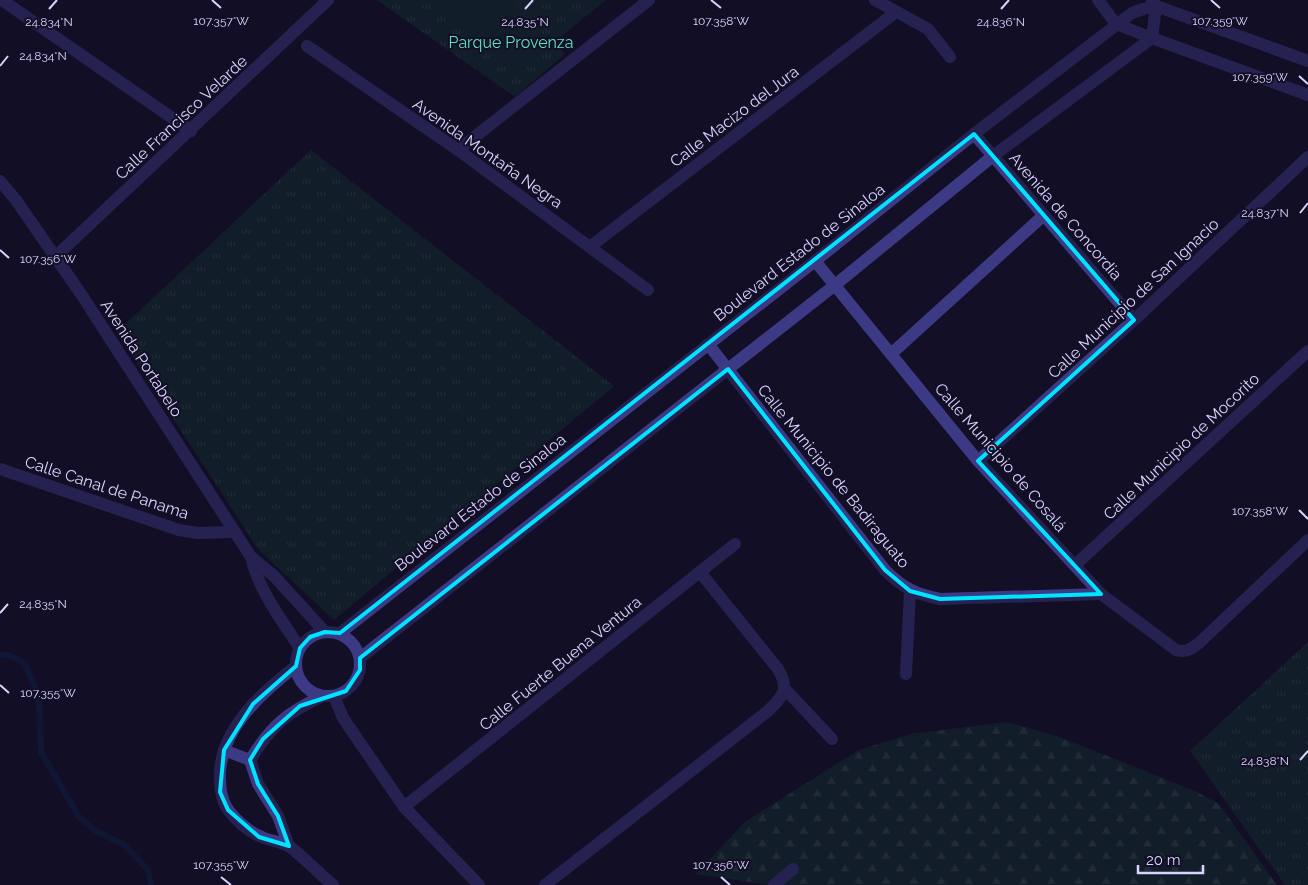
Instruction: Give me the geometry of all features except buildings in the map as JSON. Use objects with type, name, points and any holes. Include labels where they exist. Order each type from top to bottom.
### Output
[{"type":"street","points":[[2,0],[191,130]]},
{"type":"street","name":"Calle Francisco Velarde","points":[[55,257],[328,0]]},
{"type":"street","points":[[458,150],[649,0]]},
{"type":"street","points":[[875,0],[928,29],[950,57]]},
{"type":"street","points":[[1098,0],[1116,24],[1308,95]]},
{"type":"street","points":[[360,658],[835,285],[993,156],[1152,38],[1155,2],[1308,61]]},
{"type":"street","name":"Boulevard Estado de Sinaloa","points":[[340,633],[1116,24],[1132,13],[1155,2]]},
{"type":"street","name":"Calle Macizo del Jura","points":[[591,246],[896,12]]},
{"type":"street","name":"Avenida Montaña Negra","points":[[307,46],[458,150],[591,246],[648,290]]},
{"type":"street","name":"Avenida de Concordia","points":[[974,134],[1134,320]]},
{"type":"street","name":"Calle Municipio de San Ignacio","points":[[978,460],[1134,320],[1308,157]]},
{"type":"street","name":"Avenida Portabelo","points":[[0,181],[16,200],[83,297],[251,557],[274,576],[325,632]]},
{"type":"street","points":[[891,354],[1044,215]]},
{"type":"street","name":"Calle Municipio de Cosalá","points":[[815,261],[978,460],[1101,594],[1166,645],[1182,652],[1191,649],[1308,540]]},
{"type":"street","name":"Calle Municipio de Badiraguato","points":[[708,344],[885,570],[910,591],[922,596],[940,599],[1101,594]]},
{"type":"street","name":"Calle Municipio de Mocorito","points":[[1075,566],[1308,351]]},
{"type":"street","name":"Calle Canal de Panama","points":[[0,469],[179,530],[197,533],[234,532]]},
{"type":"street","name":"Calle Fuerte Buena Ventura","points":[[404,807],[735,544]]},
{"type":"street","name":"Avenida Portabelo","points":[[251,557],[255,573],[265,593],[300,648]]},
{"type":"street","points":[[546,885],[768,711],[779,700],[784,690],[784,679],[778,669],[700,572]]},
{"type":"street","points":[[906,674],[910,591]]},
{"type":"street","points":[[250,760],[280,720],[300,706],[328,696],[346,691],[355,682],[360,670],[360,658],[356,647],[340,633],[325,632],[310,637],[300,648],[296,657],[296,666],[300,680],[309,691],[328,696],[404,807],[479,885]]},
{"type":"street","points":[[296,666],[273,683],[236,726],[224,750],[219,772],[220,792],[228,810],[244,826],[259,837],[289,846],[333,885]]},
{"type":"street","points":[[784,690],[832,739]]},
{"type":"street","points":[[224,750],[250,760]]},
{"type":"street","points":[[250,760],[258,784],[278,816],[289,846]]},
{"type":"street","points":[[774,885],[793,869]]},
{"type":"highlighted area","points":[[974,134],[1134,320],[978,461],[1101,594],[940,599],[910,591],[885,570],[728,369],[360,658],[360,670],[346,691],[300,706],[263,739],[250,760],[258,784],[278,816],[289,846],[259,837],[228,810],[220,792],[224,750],[253,704],[296,666],[300,648],[310,637],[325,632],[340,633]]},
{"type":"green space","name":"Parque Provenza","points":[[377,0],[606,0],[554,42],[565,54],[515,97]]},
{"type":"green space","points":[[445,0],[511,0],[546,27],[514,66],[437,11]]},
{"type":"green space","points":[[311,150],[614,386],[334,620],[258,549],[117,332]]},
{"type":"green space","points":[[1308,642],[1308,885],[1285,885],[1190,751]]},
{"type":"green space","points":[[1007,722],[1060,737],[1199,793],[1219,804],[1277,885],[771,885],[696,874],[746,821],[859,750],[911,734]]},
{"type":"waterway","points":[[0,655],[9,655],[25,664],[39,697],[41,752],[79,817],[93,829],[124,845],[148,870],[151,885]]}]
